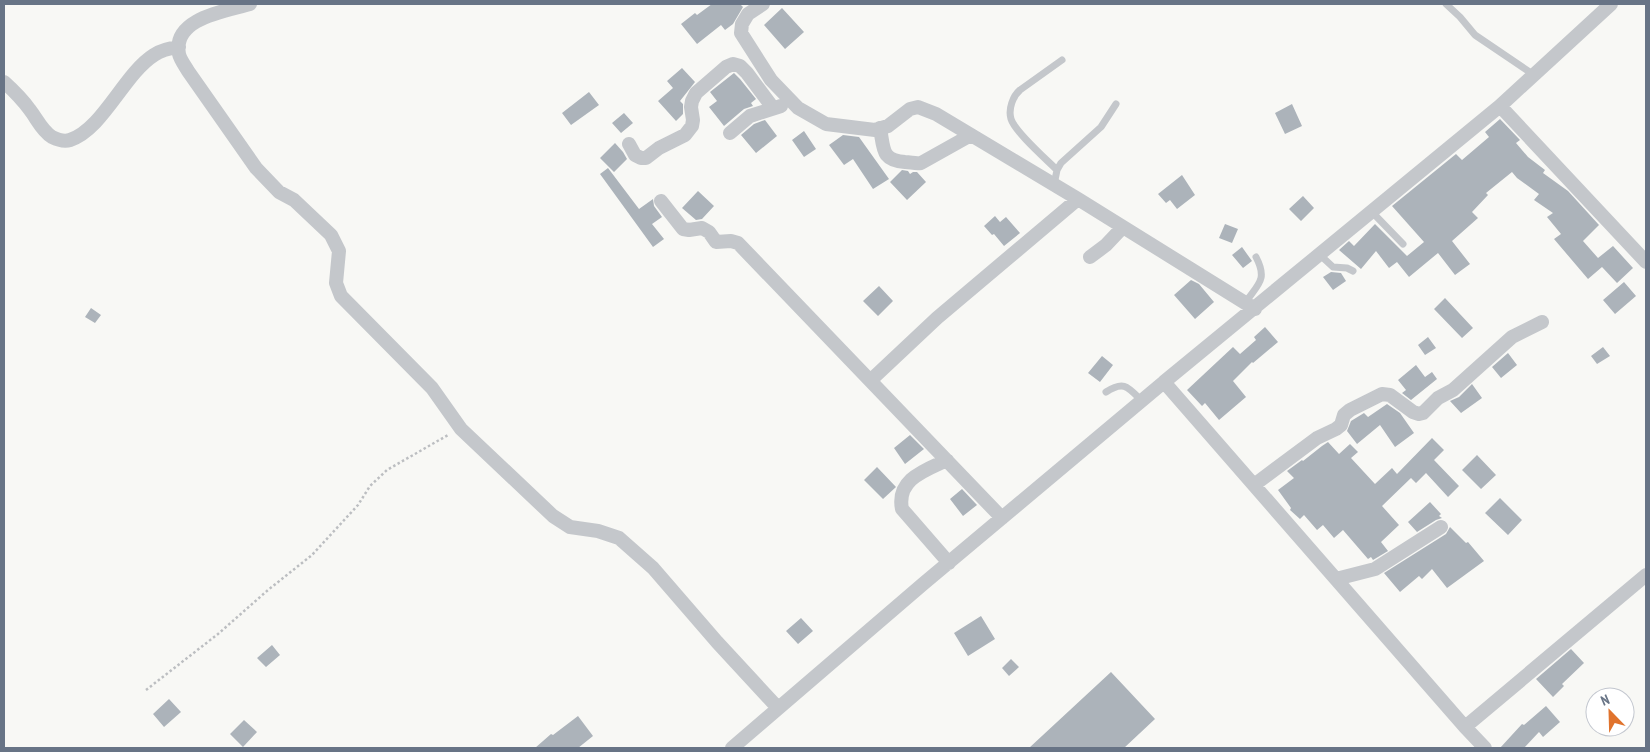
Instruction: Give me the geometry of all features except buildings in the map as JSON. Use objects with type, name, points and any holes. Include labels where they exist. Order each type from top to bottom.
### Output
[{"type":"street","points":[[250,4],[216,9],[185,28],[180,40],[179,54],[188,71],[256,168],[279,192],[294,200],[331,235],[340,251],[336,283],[341,296],[432,388],[461,429],[553,516],[570,527],[598,531],[619,538],[653,568],[717,642],[778,708]]},
{"type":"street","points":[[763,4],[745,9],[741,33],[771,80],[798,108],[826,124],[876,130],[888,126],[910,109],[918,107],[936,114],[1078,199],[1250,306]]},
{"type":"street","points":[[732,748],[1142,401],[1250,306],[1320,255],[1500,106],[1611,4]]},
{"type":"street","points":[[4,82],[18,94],[50,136],[61,141],[70,140],[83,133],[95,122],[130,78],[154,54],[179,47]]},
{"type":"street","points":[[630,144],[635,155],[646,158],[659,148],[685,135],[692,126],[691,107],[696,93],[726,67],[733,64],[740,66],[747,73],[773,108]]},
{"type":"street","points":[[730,133],[750,116],[791,101]]},
{"type":"street","points":[[1500,106],[1646,262]]},
{"type":"street","points":[[880,128],[887,156],[893,160],[915,164],[921,163],[971,135]]},
{"type":"street","points":[[871,380],[937,318],[1078,199]]},
{"type":"street","points":[[661,200],[684,229],[702,228],[709,232],[716,242],[730,241],[738,243],[1002,518]]},
{"type":"street","points":[[1090,257],[1106,245],[1123,227]]},
{"type":"street","points":[[1254,485],[1317,438],[1336,429],[1341,425],[1344,415],[1350,410],[1382,394],[1390,395],[1412,412],[1423,413],[1438,398],[1453,390],[1512,337],[1542,322]]},
{"type":"street","points":[[1164,382],[1485,748]]},
{"type":"street","points":[[947,460],[914,476],[905,485],[900,502],[902,508],[949,563]]},
{"type":"street","points":[[1336,579],[1375,569],[1441,527]]},
{"type":"street","points":[[1465,727],[1646,575]]},
{"type":"lane","points":[[1446,4],[1475,35],[1534,75]]},
{"type":"lane","points":[[1057,170],[1018,130],[1011,119],[1011,113],[1014,95],[1062,60]]},
{"type":"lane","points":[[1054,185],[1057,170],[1061,163],[1101,127],[1116,104]]},
{"type":"lane","points":[[1372,212],[1403,244]]},
{"type":"lane","points":[[1320,255],[1330,265],[1353,271]]},
{"type":"lane","points":[[1250,306],[1262,277],[1262,271],[1256,257]]},
{"type":"lane","points":[[1106,392],[1115,386],[1122,385],[1131,389],[1142,401]]},
{"type":"path","points":[[146,690],[218,634],[268,590],[312,555],[358,505],[370,486],[387,470],[438,440],[461,429]]}]
